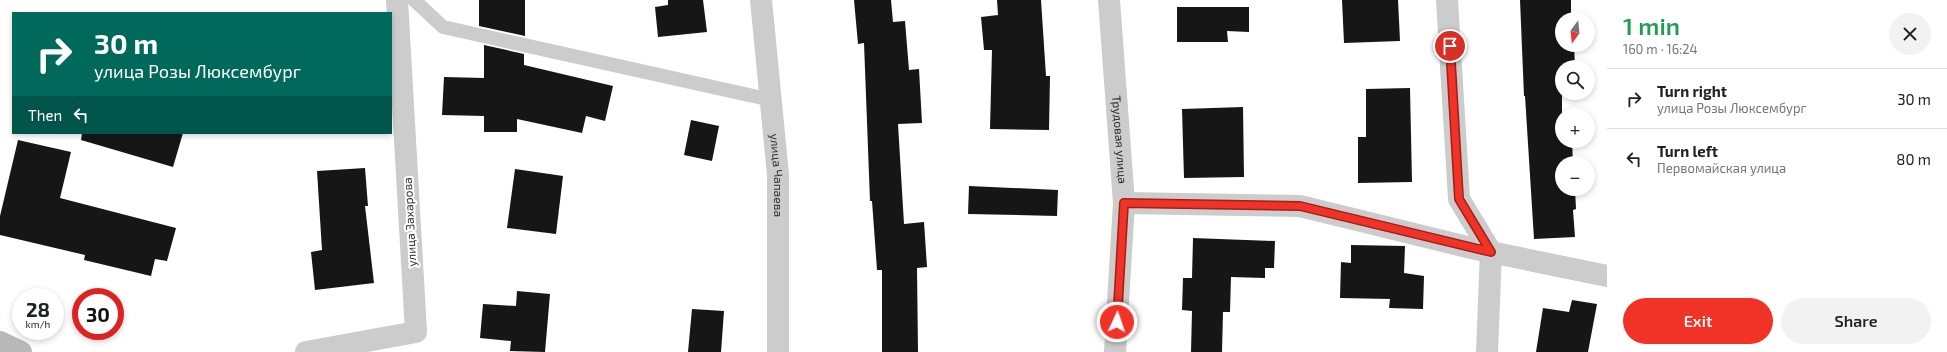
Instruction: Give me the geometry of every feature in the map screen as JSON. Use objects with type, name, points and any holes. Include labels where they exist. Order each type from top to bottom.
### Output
[{"type":"main road","points":[[0,342],[21,352]]},
{"type":"street","name":"улица Захарова","points":[[306,352],[416,332],[397,0]]},
{"type":"street","name":"улица Чапаева","points":[[761,0],[778,175],[778,352]]},
{"type":"street","name":"Трудовая улица","points":[[1109,0],[1124,203],[1115,352]]},
{"type":"street","points":[[1447,0],[1459,199],[1491,252],[1487,352]]},
{"type":"street","points":[[1124,203],[1300,206],[1491,252],[1607,276]]},
{"type":"lane","points":[[414,0],[444,27],[771,100]]},
{"type":"building","points":[[479,0],[525,0],[525,36],[479,26]]},
{"type":"building","points":[[668,0],[703,0],[707,32],[658,37],[655,7],[668,5]]},
{"type":"building","points":[[854,0],[891,0],[893,22],[905,21],[909,70],[919,69],[922,123],[898,124],[904,224],[924,222],[927,267],[917,268],[918,352],[882,352],[882,270],[877,270],[872,201],[870,201],[864,43],[858,44]]},
{"type":"building","points":[[997,0],[1041,0],[1046,76],[1050,76],[1049,130],[990,129],[992,50],[984,50],[981,17],[998,15]]},
{"type":"building","points":[[1342,0],[1398,0],[1400,41],[1344,43]]},
{"type":"building","points":[[1520,0],[1571,0],[1571,12],[1555,12],[1555,52],[1574,52],[1575,60],[1555,60],[1555,100],[1562,100],[1562,108],[1555,108],[1555,148],[1572,148],[1573,156],[1555,156],[1555,196],[1575,196],[1576,209],[1573,210],[1575,237],[1534,239],[1524,96]]},
{"type":"building","points":[[1177,7],[1249,7],[1249,32],[1227,31],[1228,42],[1177,42]]},
{"type":"building","points":[[484,45],[524,54],[524,65],[613,86],[605,121],[586,116],[582,133],[517,119],[517,132],[484,132],[484,116],[442,115],[444,77],[484,78]]},
{"type":"building","points":[[1410,88],[1412,182],[1358,183],[1358,137],[1366,137],[1366,89]]},
{"type":"building","points":[[1243,107],[1244,177],[1184,178],[1182,109]]},
{"type":"building","points":[[691,120],[719,126],[712,161],[684,155]]},
{"type":"building","points":[[82,134],[183,134],[173,167],[81,140]]},
{"type":"building","points":[[18,140],[71,152],[60,198],[176,228],[167,261],[155,259],[151,276],[84,260],[85,255],[0,235],[0,216]]},
{"type":"building","points":[[365,168],[368,206],[365,206],[374,283],[315,290],[311,252],[322,250],[317,171]]},
{"type":"building","points":[[515,169],[563,176],[556,234],[507,228]]},
{"type":"building","points":[[969,186],[1058,190],[1057,216],[968,214]]},
{"type":"building","points":[[1193,238],[1275,241],[1274,268],[1265,268],[1265,278],[1231,277],[1230,312],[1223,312],[1222,352],[1191,352],[1192,311],[1182,310],[1183,278],[1192,278]]},
{"type":"building","points":[[1351,245],[1405,246],[1404,273],[1424,276],[1423,309],[1389,308],[1390,299],[1340,298],[1341,262],[1351,263]]},
{"type":"building","points":[[517,291],[550,294],[545,352],[510,351],[511,341],[480,338],[483,304],[516,306]]},
{"type":"building","points":[[1572,300],[1597,304],[1588,352],[1536,352],[1543,308],[1569,312]]},
{"type":"building","points":[[692,309],[724,311],[721,352],[688,352]]},
{"type":"route","points":[[1117,322],[1124,203],[1300,206],[1491,252],[1459,199],[1450,46]]}]
